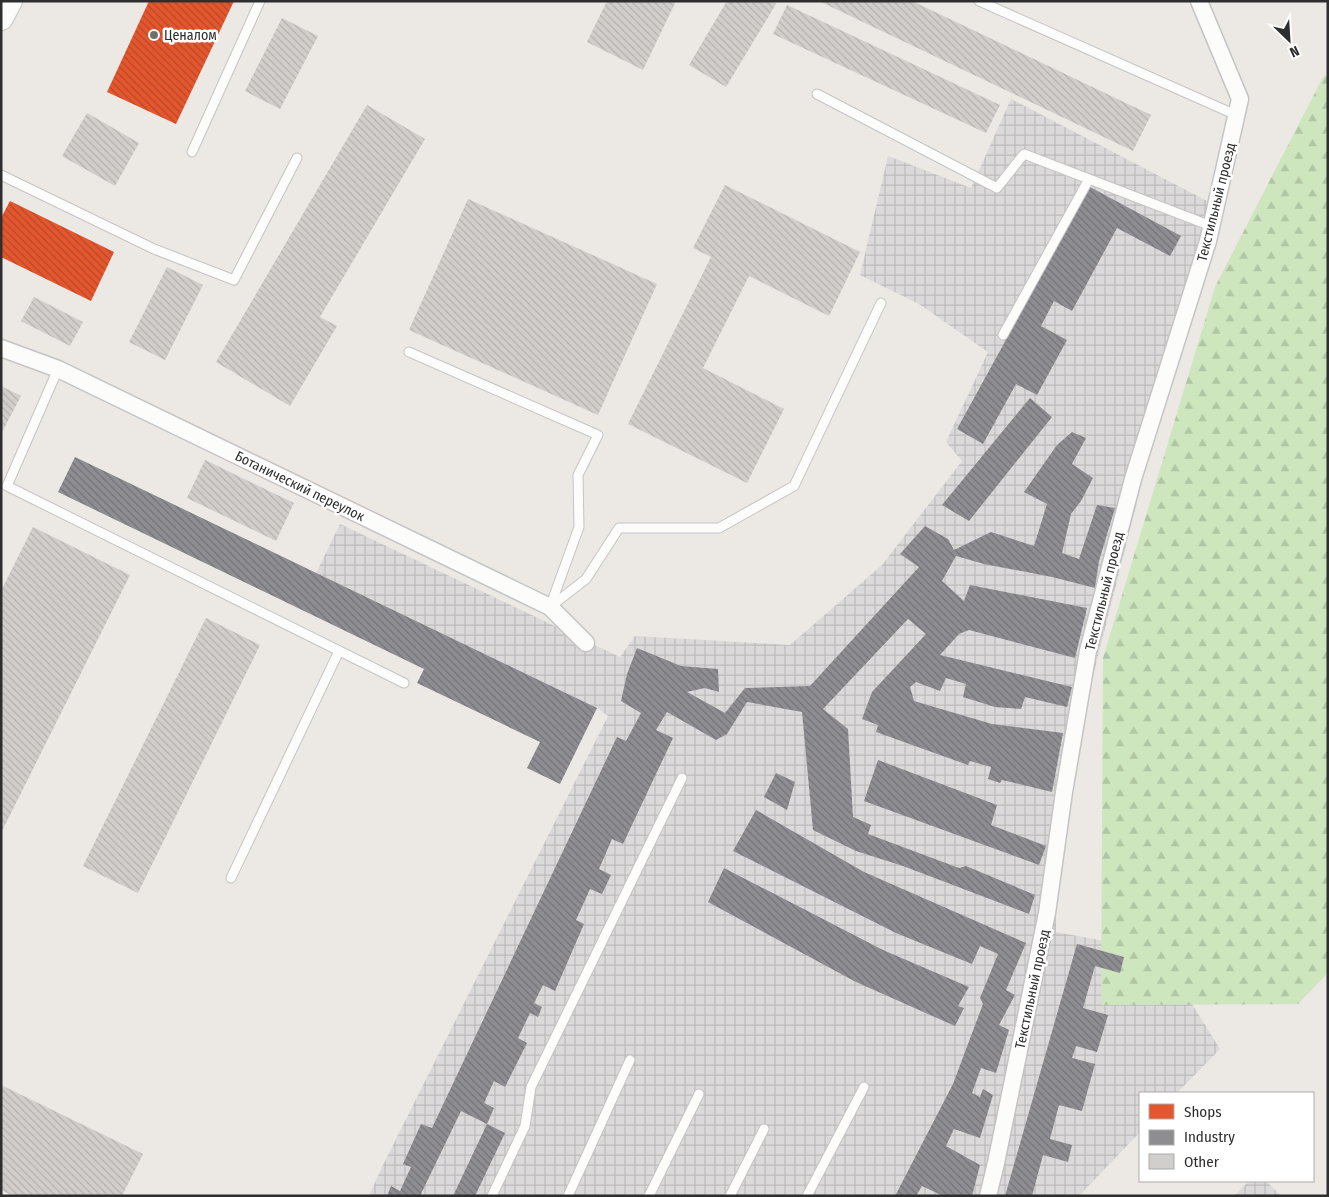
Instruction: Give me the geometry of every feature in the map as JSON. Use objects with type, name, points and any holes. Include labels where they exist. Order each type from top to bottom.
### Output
[{"type":"street","points":[[1,18],[10,1]]},
{"type":"street","name":"Текстильный проезд","points":[[988,1196],[1047,914],[1064,792],[1088,651],[1133,480],[1208,241],[1240,99],[1200,1]]},
{"type":"street","name":"Ботанический переулок","points":[[1,348],[58,369],[550,607],[586,643]]},
{"type":"lane","points":[[192,152],[260,1]]},
{"type":"lane","points":[[979,1],[1236,115]]},
{"type":"lane","points":[[817,94],[996,188],[1024,154],[1211,226]]},
{"type":"lane","points":[[1,175],[154,249],[234,280],[297,158]]},
{"type":"lane","points":[[1003,335],[1089,179]]},
{"type":"lane","points":[[550,607],[586,579],[619,528],[719,528],[794,486],[881,303]]},
{"type":"lane","points":[[409,352],[598,435],[578,475],[578,527],[550,607]]},
{"type":"lane","points":[[58,369],[7,486],[404,684]]},
{"type":"lane","points":[[230,878],[339,651]]},
{"type":"lane","points":[[492,1196],[525,1126],[531,1087],[682,778]]},
{"type":"lane","points":[[568,1196],[630,1060]]},
{"type":"lane","points":[[807,1196],[864,1087]]},
{"type":"lane","points":[[649,1196],[698,1094]]},
{"type":"lane","points":[[730,1196],[764,1129]]},
{"type":"shaded area","points":[[1011,99],[1209,202],[1158,419],[1056,822],[1056,932],[1159,951],[1220,1049],[1178,1092],[1139,1092],[1139,1133],[1079,1196],[369,1196],[608,716],[597,708],[316,573],[340,524],[620,657],[635,636],[790,645],[882,565],[962,461],[946,442],[988,352],[919,304],[860,275],[888,156],[971,188]]},
{"type":"shaded area","points":[[1248,1182],[1267,1182],[1281,1196],[1234,1196]]},
{"type":"green space","points":[[1328,74],[1328,973],[1298,1004],[1101,1005],[1103,658],[1215,287],[1323,77]]},
{"type":"building: Shops","points":[[149,1],[234,1],[176,124],[107,92]]},
{"type":"building: Shops","points":[[10,201],[114,252],[91,301],[1,257],[1,218]]},
{"type":"building: Industry","points":[[1090,187],[1181,236],[1170,256],[1117,228],[1072,311],[1054,301],[1041,326],[1067,340],[1037,395],[1016,384],[983,444],[957,429]]},
{"type":"building: Industry","points":[[1030,398],[1052,417],[969,521],[942,505]]},
{"type":"building: Industry","points":[[1072,432],[1086,438],[1072,464],[1093,478],[1081,501],[1071,514],[1062,553],[1079,559],[1097,505],[1115,508],[1099,561],[1095,588],[1052,577],[984,564],[956,556],[942,581],[964,601],[970,585],[1087,608],[1075,658],[969,630],[959,634],[940,655],[1072,687],[1067,707],[1025,697],[1021,709],[995,707],[963,697],[966,684],[946,678],[940,691],[916,682],[910,687],[914,701],[992,724],[1063,733],[1052,792],[1002,780],[1000,783],[988,779],[991,767],[970,761],[968,765],[876,732],[878,725],[862,719],[872,692],[926,634],[908,619],[823,709],[848,729],[853,817],[871,825],[868,834],[959,868],[966,866],[1035,895],[1029,914],[903,866],[856,851],[813,830],[802,712],[747,702],[727,734],[716,740],[667,712],[656,730],[673,738],[623,844],[612,839],[599,869],[611,875],[602,894],[590,889],[576,920],[584,924],[555,991],[543,985],[534,1003],[542,1007],[538,1017],[530,1013],[518,1038],[527,1043],[505,1087],[494,1081],[484,1103],[494,1108],[487,1124],[461,1111],[420,1196],[387,1196],[391,1186],[400,1191],[411,1167],[403,1164],[421,1124],[432,1128],[617,737],[626,741],[641,713],[621,701],[627,674],[637,648],[681,666],[718,669],[719,692],[705,688],[687,692],[725,713],[745,688],[810,686],[919,567],[900,554],[925,526],[948,539],[954,550],[991,532],[1034,546],[1047,504],[1024,492],[1057,445]]},
{"type":"building: Industry","points":[[75,457],[597,708],[560,784],[527,768],[540,742],[417,683],[424,669],[58,492]]},
{"type":"building: Industry","points":[[878,760],[997,805],[991,825],[1046,846],[1039,865],[864,801]]},
{"type":"building: Industry","points":[[776,773],[795,782],[787,810],[764,797]]},
{"type":"building: Industry","points":[[756,810],[864,872],[1026,943],[1006,990],[1015,995],[999,1025],[1009,1030],[996,1073],[981,1068],[972,1093],[980,1097],[983,1089],[993,1095],[980,1138],[954,1129],[946,1146],[980,1165],[972,1196],[943,1196],[922,1186],[916,1196],[895,1196],[953,1084],[983,1004],[980,998],[998,954],[980,946],[972,964],[896,933],[733,851]]},
{"type":"building: Industry","points":[[724,868],[883,950],[969,987],[958,1006],[964,1008],[955,1026],[856,982],[708,902]]},
{"type":"building: Industry","points":[[1077,944],[1124,957],[1120,973],[1095,966],[1083,1008],[1108,1015],[1097,1052],[1076,1046],[1072,1058],[1095,1064],[1082,1111],[1059,1105],[1050,1139],[1072,1145],[1068,1162],[1043,1155],[1032,1196],[1005,1196]]},
{"type":"building: Industry","points":[[487,1124],[505,1133],[475,1196],[453,1196]]},
{"type":"building: Other","points":[[607,1],[676,1],[643,70],[587,42]]},
{"type":"building: Other","points":[[727,1],[772,1],[776,4],[726,87],[689,65]]},
{"type":"building: Other","points":[[819,1],[912,1],[1151,115],[1133,151]]},
{"type":"building: Other","points":[[787,5],[1000,105],[986,133],[773,34]]},
{"type":"building: Other","points":[[282,18],[318,36],[280,109],[245,91]]},
{"type":"building: Other","points":[[367,105],[425,139],[320,317],[337,326],[290,406],[216,362]]},
{"type":"building: Other","points":[[87,113],[139,143],[115,186],[62,156]]},
{"type":"building: Other","points":[[725,185],[860,252],[829,316],[749,276],[703,368],[784,409],[747,483],[628,424],[711,257],[693,248]]},
{"type":"building: Other","points":[[468,199],[657,284],[598,415],[409,330]]},
{"type":"building: Other","points":[[167,267],[203,285],[165,360],[129,342]]},
{"type":"building: Other","points":[[34,297],[83,322],[70,346],[21,321]]},
{"type":"building: Other","points":[[1,386],[21,396],[1,434]]},
{"type":"building: Other","points":[[205,460],[294,503],[276,541],[187,498]]},
{"type":"building: Other","points":[[33,527],[130,575],[1,833],[1,591]]},
{"type":"building: Other","points":[[206,618],[260,645],[138,893],[83,866]]},
{"type":"building: Other","points":[[1,1085],[143,1154],[122,1196],[13,1196],[1,1190]]},
{"type":"place","name":"Ценалом","points":[[154,35]]}]
